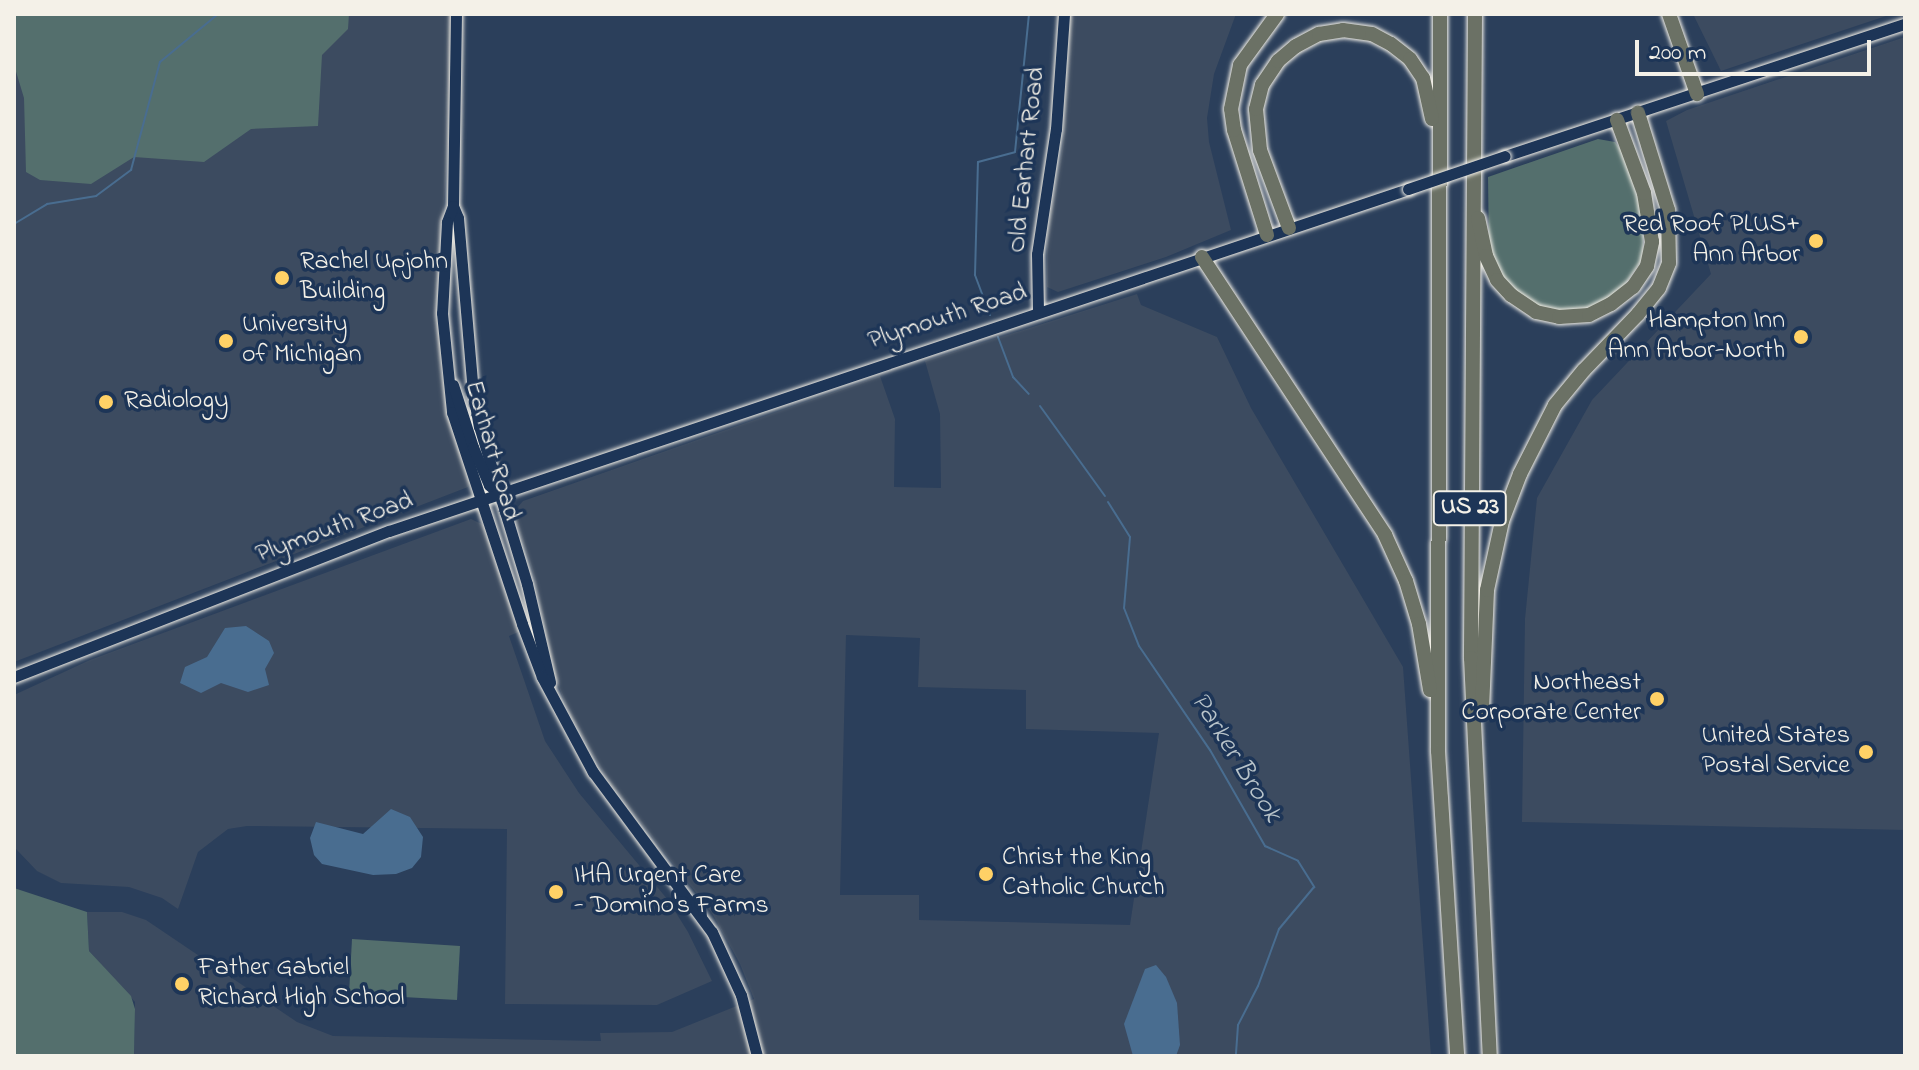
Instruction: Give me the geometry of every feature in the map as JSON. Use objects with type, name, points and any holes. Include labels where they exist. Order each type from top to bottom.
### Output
[{"type":"highway","points":[[1267,235],[1234,130],[1231,109],[1240,65],[1277,14]]},
{"type":"highway","name":"US 23","points":[[1440,14],[1438,751],[1457,1056]]},
{"type":"highway","name":"US 23","points":[[1475,14],[1471,658],[1490,1056]]},
{"type":"highway","points":[[1669,14],[1697,94]]},
{"type":"highway","points":[[1289,228],[1256,131],[1262,85],[1278,61],[1296,46],[1319,34],[1343,30],[1372,34],[1391,44],[1410,59],[1423,78],[1431,107],[1438,222]]},
{"type":"highway","points":[[1478,818],[1487,590],[1502,521],[1520,474],[1555,405],[1659,288],[1669,263],[1668,210],[1638,113]]},
{"type":"highway","points":[[1473,198],[1486,256],[1497,280],[1511,295],[1536,312],[1559,317],[1589,315],[1611,304],[1633,287],[1647,266],[1652,242],[1651,218],[1644,193],[1617,120]]},
{"type":"highway","points":[[1202,257],[1385,535],[1406,581],[1419,624],[1438,751]]},
{"type":"street","name":"Earhart Road","points":[[456,14],[453,206],[447,222],[442,313],[452,412],[536,662],[593,772],[696,906],[712,932],[741,995],[757,1056]]},
{"type":"street","name":"Old Earhart Road","points":[[1038,311],[1037,254],[1055,139],[1064,14]]},
{"type":"street","name":"Plymouth Road","points":[[14,677],[285,570],[499,493],[1905,24]]},
{"type":"street","name":"Earhart Road","points":[[453,206],[458,218],[473,393],[527,584],[554,698]]},
{"type":"street","points":[[445,362],[473,447],[489,485],[499,493]]},
{"type":"shaded area","name":"University of Michigan","points":[[14,14],[453,14],[450,114],[437,300],[441,372],[470,479],[468,487],[14,662]]},
{"type":"shaded area","points":[[1070,14],[1236,14],[1214,74],[1207,118],[1209,142],[1231,230],[1166,257],[1058,292],[1047,287],[1047,234],[1063,145]]},
{"type":"shaded area","points":[[1693,14],[1892,14],[1721,71]]},
{"type":"shaded area","points":[[1905,37],[1905,830],[1522,822],[1525,619],[1537,498],[1592,400],[1711,274],[1666,121],[1687,110]]},
{"type":"shaded area","points":[[1137,294],[1141,305],[1217,337],[1251,408],[1403,667],[1431,1056],[134,1056],[135,1002],[89,951],[87,912],[122,912],[146,920],[297,1022],[333,1036],[601,1041],[600,1033],[672,1032],[754,999],[740,964],[712,913],[609,782],[569,713],[554,674],[533,572],[516,521],[517,508],[523,501],[880,376],[895,419],[894,487],[941,488],[940,414],[925,361]],"holes":[[[846,635],[920,638],[918,687],[1026,690],[1026,729],[1159,733],[1130,925],[919,920],[919,895],[840,895]]]},
{"type":"shaded area","points":[[471,519],[484,525],[521,631],[509,636],[545,741],[579,793],[668,900],[712,981],[657,1005],[505,1004],[507,829],[247,826],[228,829],[198,852],[178,909],[162,898],[129,887],[61,883],[37,871],[16,849],[14,695],[90,660]]},
{"type":"shaded area","points":[[246,626],[269,641],[274,653],[265,669],[269,685],[248,692],[221,683],[201,693],[180,683],[185,667],[207,657],[225,628]]},
{"type":"shaded area","points":[[391,809],[410,817],[423,837],[421,857],[412,868],[396,874],[373,875],[322,864],[314,855],[310,838],[316,822],[363,834]]},
{"type":"shaded area","points":[[1156,965],[1166,977],[1177,1003],[1180,1045],[1176,1056],[1133,1056],[1124,1024],[1145,969]]},
{"type":"green space","points":[[14,14],[349,14],[348,29],[322,55],[318,126],[251,129],[204,162],[134,157],[91,184],[40,180],[26,172],[24,98],[14,65]]},
{"type":"green space","points":[[1598,139],[1615,142],[1623,153],[1643,214],[1643,258],[1617,296],[1589,308],[1562,312],[1539,307],[1503,282],[1489,251],[1488,177]]},
{"type":"green space","points":[[14,888],[87,912],[89,951],[131,996],[135,1009],[134,1056],[14,1056]]},
{"type":"green space","points":[[352,939],[460,946],[457,1000],[349,994]]},
{"type":"waterway","points":[[14,224],[47,204],[96,196],[131,170],[160,62],[218,14]]},
{"type":"waterway","name":"Parker Brook","points":[[990,315],[975,275],[978,162],[1015,152],[1029,14]]},
{"type":"waterway","name":"Parker Brook","points":[[998,337],[1013,377],[1029,394]]},
{"type":"waterway","name":"Parker Brook","points":[[1040,406],[1105,496]]},
{"type":"waterway","name":"Parker Brook","points":[[1108,502],[1130,537],[1124,608],[1139,646],[1210,750],[1265,846],[1298,861],[1314,887],[1279,929],[1258,986],[1238,1025],[1236,1056]]},
{"type":"place","name":"Red Roof PLUS+ Ann Arbor","points":[[1816,241]]},
{"type":"place","name":"Rachel Upjohn Building","points":[[282,278]]},
{"type":"place","name":"Hampton Inn Ann Arbor-North","points":[[1801,337]]},
{"type":"place","name":"University of Michigan","points":[[226,341]]},
{"type":"place","name":"Radiology","points":[[106,402]]},
{"type":"place","name":"Northeast Corporate Center","points":[[1657,699]]},
{"type":"place","name":"United States Postal Service","points":[[1866,752]]},
{"type":"place","name":"Christ the King Catholic Church","points":[[986,874]]},
{"type":"place","name":"IHA Urgent Care - Domino's Farms","points":[[556,892]]},
{"type":"place","name":"Father Gabriel Richard High School","points":[[182,984]]}]
